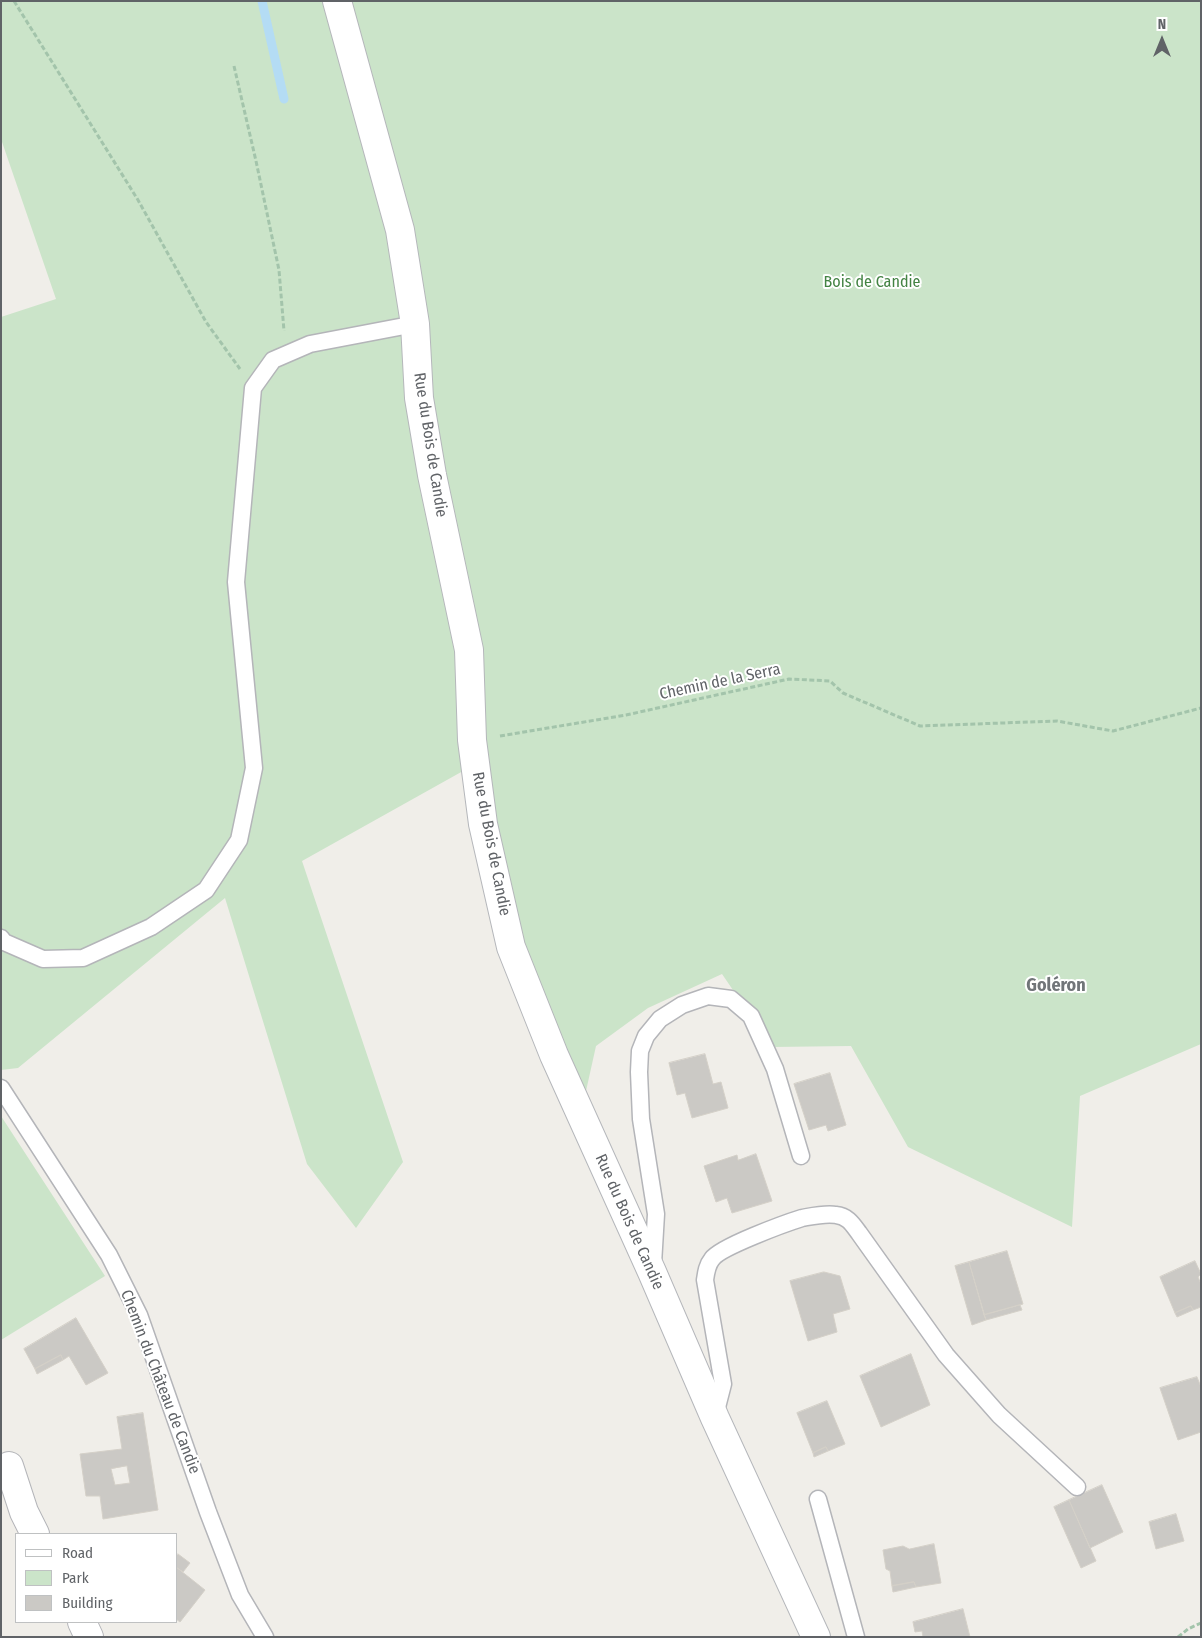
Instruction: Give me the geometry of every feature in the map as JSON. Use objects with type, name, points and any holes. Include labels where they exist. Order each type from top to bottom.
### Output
[{"type":"street","name":"Rue du Bois de Candie","points":[[337,1],[400,230],[415,324],[419,398],[432,475],[469,650],[472,740],[483,824],[511,947],[554,1055],[652,1272],[715,1418],[816,1637]]},
{"type":"street","points":[[9,1466],[24,1512],[34,1533]]},
{"type":"street","points":[[83,1623],[90,1637]]},
{"type":"lane","points":[[1,938],[4,942],[43,959],[83,958],[151,927],[206,890],[239,840],[254,768],[236,582],[253,388],[273,360],[310,344],[415,324]]},
{"type":"lane","points":[[652,1272],[656,1214],[642,1120],[639,1058],[646,1036],[660,1018],[682,1005],[708,996],[731,999],[751,1016],[775,1069],[801,1156]]},
{"type":"lane","name":"Chemin du Château de Candie","points":[[1,1088],[109,1254],[139,1315],[208,1512],[240,1595],[265,1637]]},
{"type":"lane","points":[[715,1418],[723,1384],[705,1280],[712,1257],[768,1230],[802,1218],[837,1215],[847,1218],[860,1233],[946,1355],[999,1415],[1076,1487]]},
{"type":"lane","points":[[818,1499],[856,1637]]},
{"type":"path","points":[[14,1],[138,200],[206,322],[253,388]]},
{"type":"path","points":[[234,66],[279,270],[284,319],[284,355]]},
{"type":"path","name":"Chemin de la Serra","points":[[472,740],[626,715],[789,679],[830,681],[843,693],[920,726],[1057,721],[1113,730],[1201,708]]},
{"type":"path","points":[[1178,1637],[1188,1629],[1201,1623]]},
{"type":"green space","name":"Bois de Candie","points":[[1,1],[1201,1],[1201,1044],[1080,1096],[1072,1227],[908,1147],[851,1046],[772,1047],[722,974],[648,1008],[596,1046],[576,1136],[463,771],[302,861],[403,1162],[356,1228],[307,1164],[225,898],[18,1068],[1,1070],[1,317],[56,299],[1,139]]},
{"type":"green space","points":[[1,1116],[105,1276],[1,1340]]},
{"type":"building","points":[[705,1054],[713,1084],[721,1082],[728,1108],[692,1118],[685,1093],[677,1095],[669,1063]]},
{"type":"building","points":[[830,1073],[846,1125],[828,1131],[826,1125],[809,1130],[794,1084]]},
{"type":"building","points":[[756,1154],[772,1201],[732,1213],[727,1198],[716,1202],[704,1166],[737,1155],[738,1160]]},
{"type":"building","points":[[1007,1251],[1023,1304],[984,1315],[969,1262]]},
{"type":"building","points":[[1195,1261],[1201,1274],[1198,1277],[1201,1284],[1201,1307],[1193,1310],[1191,1306],[1175,1313],[1160,1277]]},
{"type":"building","points":[[969,1262],[986,1320],[972,1325],[955,1266]]},
{"type":"building","points":[[824,1272],[840,1276],[850,1309],[833,1314],[837,1332],[808,1341],[790,1281]]},
{"type":"building","points":[[1020,1305],[1022,1310],[986,1320],[984,1315]]},
{"type":"building","points":[[1191,1306],[1193,1310],[1177,1317],[1175,1313]]},
{"type":"building","points":[[76,1318],[108,1373],[86,1385],[69,1356],[63,1360],[61,1355],[35,1369],[24,1349]]},
{"type":"building","points":[[911,1354],[930,1405],[881,1427],[860,1376]]},
{"type":"building","points":[[61,1355],[63,1360],[37,1374],[35,1369]]},
{"type":"building","points":[[1197,1377],[1201,1387],[1201,1432],[1178,1440],[1160,1388]]},
{"type":"building","points":[[827,1401],[845,1444],[828,1451],[826,1447],[813,1453],[797,1413]]},
{"type":"building","points":[[143,1413],[158,1510],[103,1519],[100,1496],[86,1496],[80,1454],[122,1449],[117,1417]],"holes":[[[127,1466],[130,1483],[115,1485],[111,1469]]]},
{"type":"building","points":[[826,1447],[828,1451],[814,1457],[813,1453]]},
{"type":"building","points":[[1102,1485],[1123,1532],[1090,1548],[1069,1500]]},
{"type":"building","points":[[1069,1500],[1096,1561],[1081,1568],[1054,1507]]},
{"type":"building","points":[[1176,1514],[1184,1541],[1156,1549],[1149,1522]]},
{"type":"building","points":[[934,1544],[941,1583],[916,1587],[914,1582],[892,1586],[890,1571],[886,1569],[883,1550],[903,1546],[909,1549]]},
{"type":"building","points":[[178,1554],[190,1563],[183,1572],[178,1568]]},
{"type":"building","points":[[178,1569],[205,1590],[180,1622],[178,1620]]},
{"type":"building","points":[[914,1582],[916,1587],[893,1592],[892,1586]]},
{"type":"building","points":[[963,1609],[970,1637],[923,1637],[922,1631],[915,1632],[913,1622]]},
{"type":"waterway","points":[[262,1],[284,99]]},
{"type":"district","name":"Goléron","points":[[1056,986]]}]
